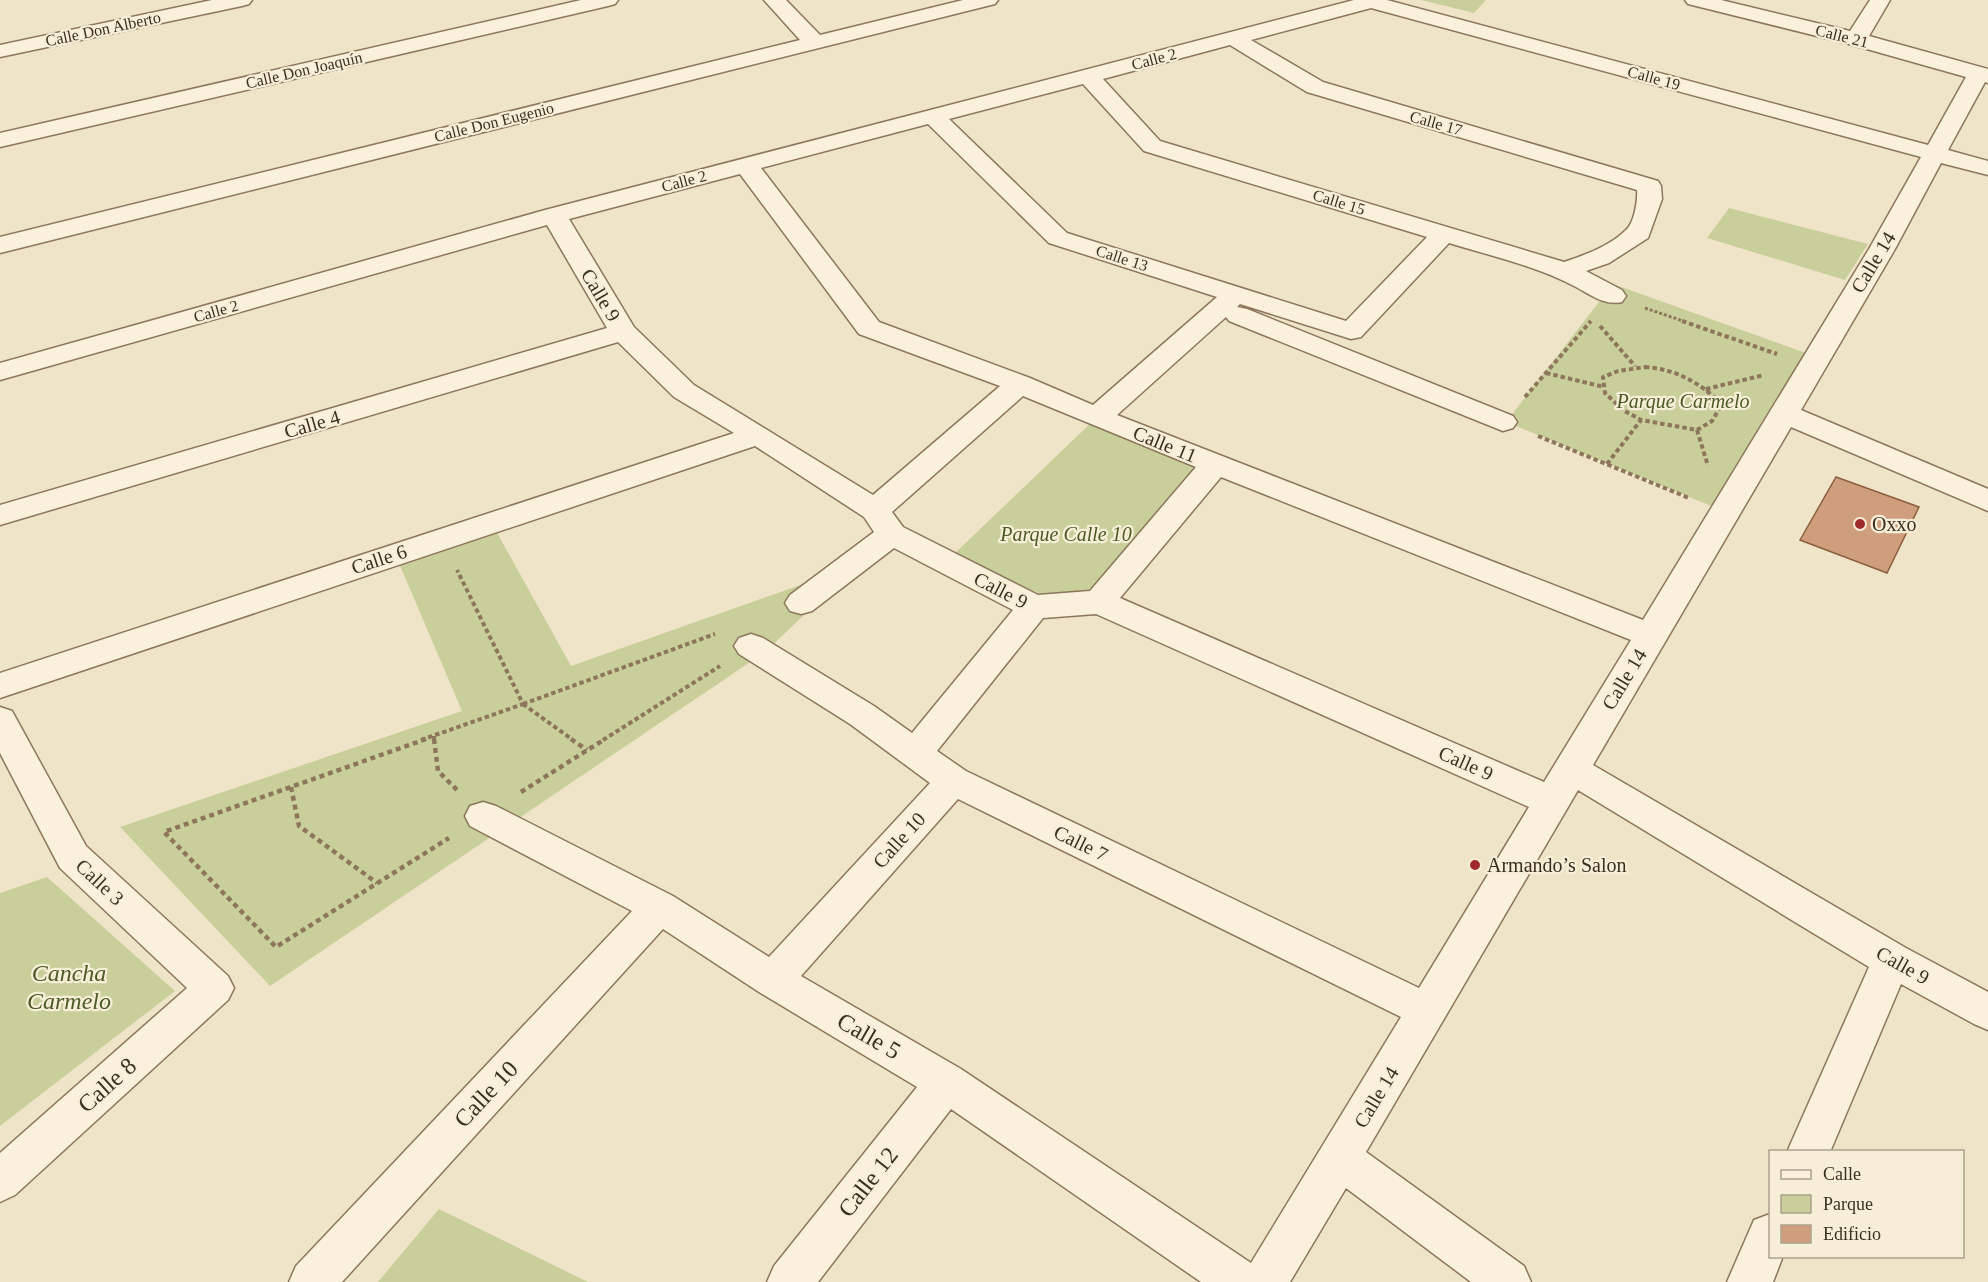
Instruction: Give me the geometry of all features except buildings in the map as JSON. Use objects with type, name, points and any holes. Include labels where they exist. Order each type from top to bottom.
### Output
[{"type":"street","name":"Calle Don Alberto","points":[[0,51],[242,0]]},
{"type":"street","name":"Calle Don Joaquín","points":[[0,140],[608,0]]},
{"type":"street","points":[[774,0],[814,42]]},
{"type":"street","name":"Calle Don Eugenio","points":[[0,244],[988,0]]},
{"type":"street","name":"Calle 21","points":[[1695,0],[1856,39],[1983,75]]},
{"type":"street","points":[[1856,39],[1880,0]]},
{"type":"street","name":"Calle 2","points":[[0,372],[554,215],[1371,2]]},
{"type":"street","name":"Calle 19","points":[[1371,2],[1936,154]]},
{"type":"street","name":"Calle 17","points":[[1233,38],[1315,87],[1649,186],[1650,199],[1639,233],[1600,258],[1564,270]]},
{"type":"street","name":"Calle 14","points":[[1265,1282],[1812,366],[1983,75]]},
{"type":"street","name":"Calle 15","points":[[1088,76],[1152,146],[1564,270],[1613,296]]},
{"type":"street","name":"Calle 13","points":[[933,116],[1058,238],[1228,301],[1503,422]]},
{"type":"street","points":[[1936,154],[1988,168]]},
{"type":"street","name":"Calle 11","points":[[746,165],[869,328],[1020,384],[1097,417],[1650,635]]},
{"type":"street","name":"Calle 9","points":[[554,215],[623,332],[684,391],[758,435],[884,522],[1034,607],[1099,602],[1552,801]]},
{"type":"street","name":"Calle 13","points":[[1228,301],[1351,331],[1444,234]]},
{"type":"street","points":[[1097,417],[1228,301]]},
{"type":"street","name":"Calle 4","points":[[0,515],[623,332]]},
{"type":"street","points":[[801,603],[1020,384]]},
{"type":"street","points":[[1783,413],[1988,501]]},
{"type":"street","name":"Calle 6","points":[[0,686],[441,538],[758,435]]},
{"type":"street","points":[[1099,602],[1215,464]]},
{"type":"street","points":[[915,753],[1034,607]]},
{"type":"street","name":"Calle 7","points":[[737,639],[862,714],[952,781],[1428,1011]]},
{"type":"street","name":"Calle 3","points":[[0,720],[73,857],[214,988]]},
{"type":"street","name":"Calle 9","points":[[1571,769],[1892,960],[1988,1012]]},
{"type":"street","name":"Calle 10","points":[[773,980],[952,781]]},
{"type":"street","name":"Calle 5","points":[[483,816],[660,907],[773,980],[946,1082],[1240,1282]]},
{"type":"street","name":"Calle 10","points":[[312,1282],[660,907]]},
{"type":"street","points":[[1809,1150],[1892,960]]},
{"type":"street","name":"Calle 8","points":[[0,1181],[214,988]]},
{"type":"street","name":"Calle 12","points":[[790,1282],[946,1082]]},
{"type":"street","points":[[1339,1157],[1509,1282]]},
{"type":"street","points":[[1750,1282],[1769,1237]]},
{"type":"path","points":[[1613,296],[1812,366]]},
{"type":"path","points":[[1635,366],[1593,318],[1503,422],[1723,512]]},
{"type":"path","points":[[1635,366],[1661,368],[1688,378],[1707,390],[1722,404],[1712,421],[1696,430],[1641,420],[1623,411],[1605,393],[1604,387],[1603,377],[1635,366]]},
{"type":"path","points":[[1707,390],[1705,388],[1812,366]]},
{"type":"path","points":[[1546,373],[1604,387]]},
{"type":"path","points":[[1606,464],[1641,420]]},
{"type":"path","points":[[441,538],[522,704],[587,750]]},
{"type":"path","points":[[737,639],[587,750],[276,947],[164,832],[522,704],[737,639]]},
{"type":"path","points":[[434,736],[438,771],[483,816]]},
{"type":"path","points":[[291,787],[299,826],[377,883]]},
{"type":"green space","points":[[1421,0],[1486,0],[1474,13]]},
{"type":"green space","points":[[1729,208],[1868,244],[1845,280],[1707,238]]},
{"type":"green space","name":"Parque Carmelo","points":[[1613,284],[1814,356],[1721,510],[1506,422]]},
{"type":"green space","name":"Parque Calle 10","points":[[1097,417],[1215,464],[1083,613],[953,555]]},
{"type":"green space","points":[[491,522],[571,666],[857,565],[765,652],[270,986],[120,827],[462,711],[395,554]]},
{"type":"green space","name":"Cancha Carmelo","points":[[47,877],[175,991],[0,1126],[0,893]]},
{"type":"green space","points":[[439,1209],[588,1282],[378,1282]]},
{"type":"place","name":"Oxxo","points":[[1860,524]]},
{"type":"place","name":"Armando’s Salon","points":[[1475,865]]}]
